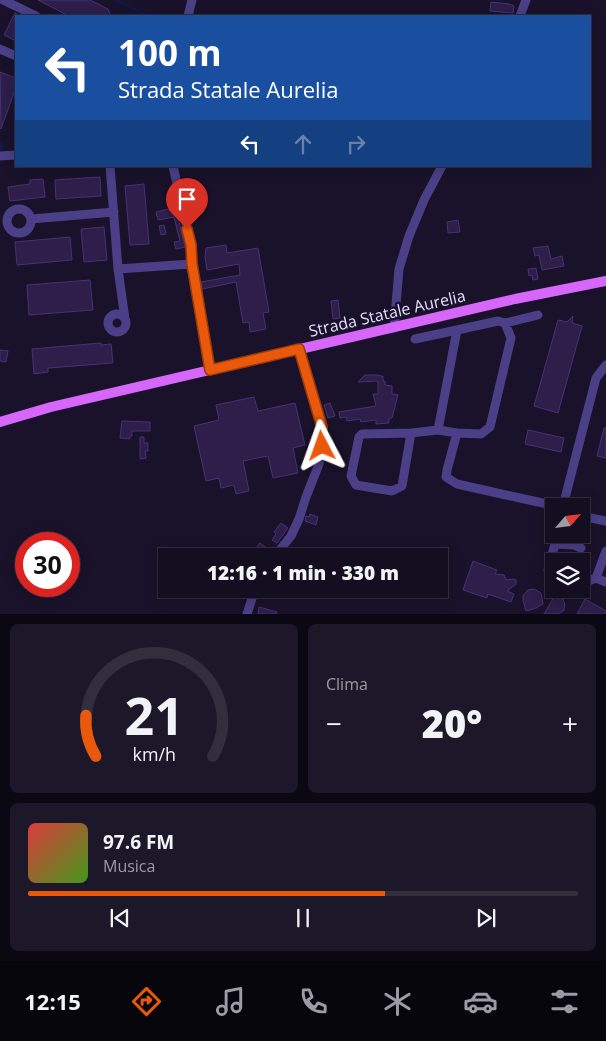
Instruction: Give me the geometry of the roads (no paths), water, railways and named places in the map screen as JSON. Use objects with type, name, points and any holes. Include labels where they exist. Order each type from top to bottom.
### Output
[{"type":"main road","name":"Strada Statale Aurelia","points":[[0,422],[51,407],[299,349],[515,299],[606,281]]},
{"type":"street","points":[[3,0],[34,15]]},
{"type":"street","points":[[188,15],[192,0]]},
{"type":"street","points":[[520,15],[526,0]]},
{"type":"street","points":[[0,48],[15,56]]},
{"type":"street","points":[[0,156],[15,155]]},
{"type":"street","points":[[110,167],[118,270],[125,319]]},
{"type":"street","points":[[173,167],[191,245],[192,264],[210,370]]},
{"type":"street","points":[[394,328],[399,269],[409,236],[424,200],[441,167]]},
{"type":"street","points":[[31,218],[114,212]]},
{"type":"street","points":[[118,270],[192,264]]},
{"type":"street","points":[[415,339],[498,322],[505,323],[538,315]]},
{"type":"street","points":[[411,433],[402,486],[392,492],[356,485],[351,476],[359,437],[362,434],[411,433],[438,430],[481,434],[490,427],[511,338],[505,323]]},
{"type":"street","points":[[438,430],[457,330]]},
{"type":"street","points":[[282,548],[291,536],[299,519],[319,464],[322,446],[322,427],[299,349]]},
{"type":"street","points":[[565,498],[596,378],[606,365]]},
{"type":"street","points":[[457,433],[446,470],[446,477],[457,484],[545,504]]},
{"type":"street","points":[[590,518],[606,522]]},
{"type":"street","points":[[553,553],[555,544],[581,548]]},
{"type":"street","points":[[596,578],[606,551]]},
{"type":"street","points":[[590,580],[596,578],[606,582]]},
{"type":"street","points":[[247,614],[252,598]]},
{"type":"waterway","points":[[116,0],[147,15]]}]
